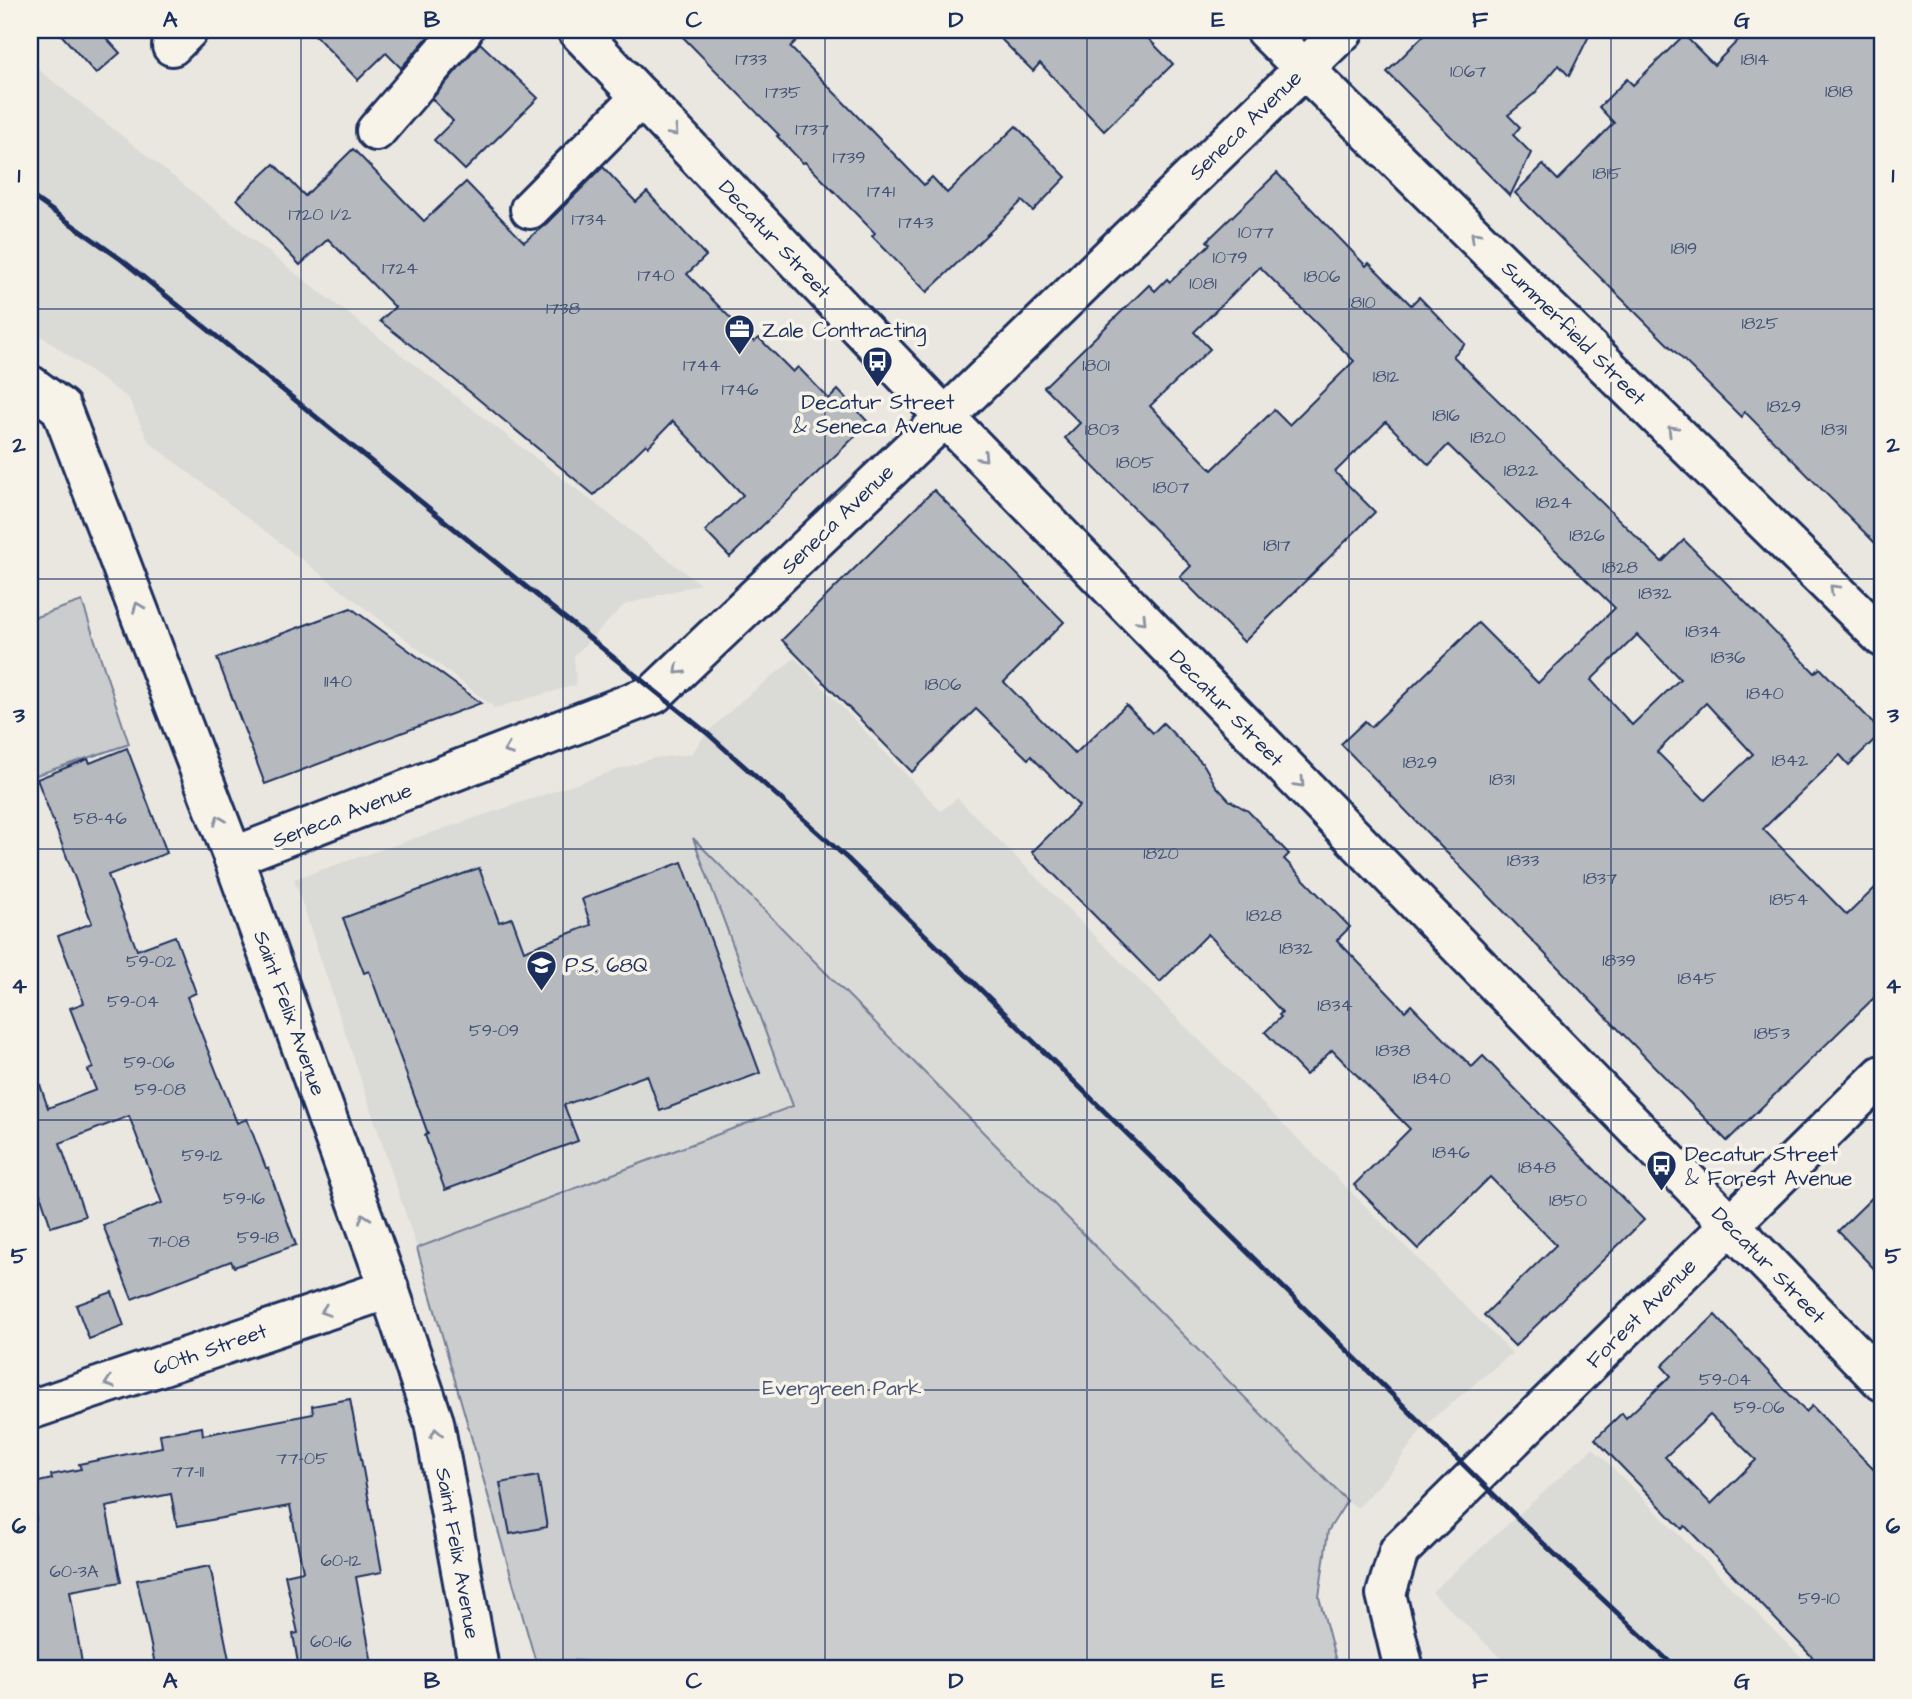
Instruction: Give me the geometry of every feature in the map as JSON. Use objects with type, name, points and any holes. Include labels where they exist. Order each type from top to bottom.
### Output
[{"type":"street","points":[[376,131],[463,30]]},
{"type":"street","name":"Decatur Street","points":[[577,30],[945,417],[1882,1381]]},
{"type":"street","name":"Summerfield Street","points":[[1265,30],[1882,637]]},
{"type":"street","name":"Seneca Avenue","points":[[233,857],[654,694],[945,417],[1344,30]]},
{"type":"street","points":[[530,209],[641,97]]},
{"type":"street","name":"Saint Felix Avenue","points":[[30,385],[61,408],[233,857],[389,1289],[434,1422],[479,1669]]},
{"type":"street","name":"Forest Avenue","points":[[1404,1669],[1386,1594],[1399,1551],[1882,1075]]},
{"type":"street","name":"60th Street","points":[[30,1410],[389,1289]]},
{"type":"shaded area","points":[[30,63],[295,273],[700,584],[624,605],[574,656],[576,685],[495,708],[149,442],[129,399],[30,328]]},
{"type":"shaded area","points":[[795,658],[941,811],[957,798],[1512,1353],[1424,1426],[1392,1471],[1358,1508],[1347,1501],[695,839],[793,1106],[417,1248],[294,879],[653,758],[691,754],[707,733],[740,702]]},
{"type":"shaded area","points":[[1593,1448],[1812,1669],[1512,1669],[1432,1592]]},
{"type":"green space","points":[[82,601],[129,744],[30,777],[30,619]]},
{"type":"green space","name":"Evergreen Park","points":[[693,838],[1347,1501],[1328,1531],[1319,1597],[1338,1669],[788,1669],[535,1659],[417,1248],[793,1106]]},
{"type":"building","points":[[57,30],[99,30],[120,53],[96,74]]},
{"type":"building","points":[[310,30],[434,30],[401,68],[386,53],[358,80]]},
{"type":"building","points":[[676,30],[807,30],[790,47],[924,185],[932,177],[947,193],[1016,126],[1066,177],[1033,211],[1022,201],[927,292],[872,236],[875,233],[805,162],[803,163]]},
{"type":"building","points":[[992,30],[1140,30],[1173,64],[1104,131],[1040,63],[1033,71]]},
{"type":"building","points":[[1429,30],[1592,30],[1569,76],[1559,65],[1534,94],[1508,115],[1520,127],[1513,135],[1531,153],[1510,196],[1387,72]]},
{"type":"building","points":[[1748,30],[1882,30],[1882,550],[1745,412],[1741,417],[1515,193],[1543,165],[1558,180],[1614,123],[1599,107],[1627,79],[1633,85],[1684,35],[1714,65]]},
{"type":"building","points":[[480,43],[538,98],[465,170],[434,140],[453,121],[432,99]]},
{"type":"building","points":[[353,149],[424,221],[466,182],[524,242],[603,167],[636,202],[647,192],[706,256],[687,274],[754,342],[759,338],[793,372],[798,367],[829,399],[838,390],[869,423],[730,557],[705,531],[743,495],[673,421],[594,495],[380,321],[395,307],[328,239],[300,265],[237,199],[274,164],[305,196]]},
{"type":"building","points":[[1277,173],[1366,266],[1369,263],[1411,305],[1419,297],[1465,344],[1453,356],[1662,562],[1684,540],[1815,673],[1820,668],[1882,732],[1849,765],[1840,755],[1763,829],[1847,915],[1882,881],[1882,990],[1727,1141],[1341,744],[1365,721],[1371,727],[1478,623],[1538,683],[1615,608],[1448,445],[1429,465],[1386,422],[1335,472],[1375,512],[1244,642],[1180,577],[1191,566],[1065,438],[1080,423],[1044,387],[1149,285],[1155,291],[1167,279],[1170,282],[1210,244],[1207,241]],"holes":[[[1260,267],[1354,361],[1289,425],[1274,410],[1212,470],[1150,406],[1210,349],[1194,332]],[[1637,635],[1680,679],[1632,725],[1591,680]],[[1706,703],[1753,754],[1705,800],[1657,752]]]},
{"type":"building","points":[[934,490],[1064,622],[1004,682],[1075,754],[1126,705],[1153,733],[1163,723],[1204,765],[1216,786],[1229,800],[1248,811],[1289,854],[1284,859],[1350,927],[1337,940],[1405,1011],[1411,1005],[1472,1067],[1483,1056],[1644,1220],[1515,1346],[1484,1315],[1556,1245],[1490,1177],[1418,1249],[1354,1185],[1410,1129],[1332,1050],[1306,1075],[1265,1032],[1281,1017],[1279,1015],[1282,1012],[1208,934],[1160,982],[1032,852],[1079,806],[1031,756],[1028,759],[976,709],[912,772],[782,640]]},
{"type":"building","points":[[351,608],[481,703],[265,784],[217,658]]},
{"type":"building","points":[[127,748],[167,853],[108,875],[137,950],[175,936],[196,993],[187,997],[237,1123],[247,1119],[296,1245],[234,1267],[231,1261],[132,1299],[103,1225],[162,1203],[129,1116],[60,1143],[85,1216],[51,1227],[30,1164],[30,1071],[35,1070],[48,1108],[96,1090],[88,1070],[93,1068],[70,1008],[84,1003],[58,936],[92,923],[37,779],[88,759],[90,763]]},
{"type":"building","points":[[682,862],[760,1073],[660,1111],[647,1075],[564,1105],[578,1141],[445,1190],[425,1135],[428,1134],[369,971],[364,973],[343,918],[479,868],[499,922],[512,918],[524,951],[591,925],[582,899]]},
{"type":"building","points":[[1882,1188],[1882,1277],[1838,1231]]},
{"type":"building","points":[[112,1292],[124,1326],[89,1339],[76,1305]]},
{"type":"building","points":[[1715,1315],[1806,1412],[1812,1406],[1882,1478],[1882,1669],[1824,1669],[1685,1526],[1682,1529],[1595,1439],[1622,1413],[1626,1418],[1671,1376],[1662,1366]],"holes":[[[1710,1415],[1756,1460],[1711,1504],[1665,1457]]]},
{"type":"building","points":[[350,1399],[382,1572],[356,1577],[373,1669],[299,1669],[293,1634],[298,1633],[285,1575],[303,1571],[290,1506],[177,1526],[171,1494],[106,1507],[121,1582],[70,1591],[83,1669],[30,1669],[30,1521],[36,1520],[30,1484],[52,1479],[51,1475],[81,1469],[79,1464],[162,1447],[160,1434],[202,1427],[203,1435],[313,1414],[312,1406]]},
{"type":"building","points":[[538,1476],[547,1527],[510,1534],[500,1483]]},
{"type":"building","points":[[210,1566],[231,1669],[156,1669],[137,1580]]},
{"type":"railway","points":[[30,195],[122,260],[707,733],[848,859],[1544,1544],[1677,1669]]},
{"type":"place","name":"Zale Contracting","points":[[739,357]]},
{"type":"place","name":"Decatur Street & Seneca Avenue","points":[[878,389]]},
{"type":"place","name":"P.S. 68Q","points":[[542,992]]},
{"type":"place","name":"Decatur Street & Forest Avenue","points":[[1662,1193]]}]
